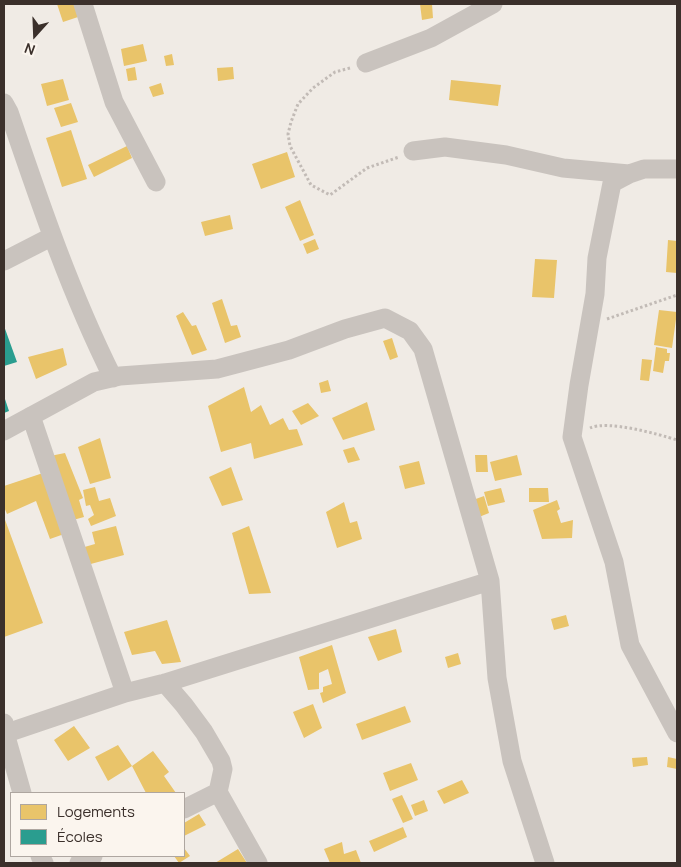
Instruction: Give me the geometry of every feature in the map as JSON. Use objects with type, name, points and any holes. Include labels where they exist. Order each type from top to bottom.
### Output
[{"type":"street","points":[[84,4],[114,102],[156,182]]},
{"type":"street","points":[[366,64],[431,38],[493,4]]},
{"type":"street","points":[[4,103],[9,112],[51,237],[90,332],[113,378]]},
{"type":"street","points":[[413,151],[445,147],[506,155],[563,168],[630,174]]},
{"type":"street","points":[[677,169],[644,169],[612,183],[597,258],[595,294],[572,436],[614,562],[630,645],[677,733]]},
{"type":"street","points":[[4,261],[51,237]]},
{"type":"street","points":[[4,431],[94,382],[113,378],[217,369],[289,350],[346,329],[385,318],[410,331],[423,349],[490,581],[497,678],[512,761],[545,863]]},
{"type":"street","points":[[31,416],[125,693]]},
{"type":"street","points":[[22,792],[4,730],[125,693],[165,683],[490,581]]},
{"type":"street","points":[[165,683],[199,725],[221,761],[223,769],[218,792],[258,863]]},
{"type":"street","points":[[185,809],[218,792]]},
{"type":"street","points":[[79,863],[91,857]]},
{"type":"path","points":[[366,64],[335,72],[313,88],[298,104],[288,134],[290,146],[301,168],[311,185],[330,195],[367,168],[413,151]]},
{"type":"path","points":[[590,324],[677,295]]},
{"type":"path","points":[[572,436],[594,427],[618,427],[650,431],[677,440]]},
{"type":"building: Logements","points":[[57,4],[77,4],[81,16],[63,22]]},
{"type":"building: Logements","points":[[420,4],[432,4],[433,18],[422,20]]},
{"type":"building: Logements","points":[[143,44],[147,61],[124,66],[121,49]]},
{"type":"building: Logements","points":[[172,54],[174,65],[166,66],[164,56]]},
{"type":"building: Logements","points":[[135,67],[137,80],[128,81],[126,69]]},
{"type":"building: Logements","points":[[233,67],[234,79],[218,81],[217,68]]},
{"type":"building: Logements","points":[[63,79],[69,100],[47,106],[41,84]]},
{"type":"building: Logements","points":[[451,80],[501,85],[498,106],[449,100]]},
{"type":"building: Logements","points":[[161,83],[164,94],[153,97],[149,87]]},
{"type":"building: Logements","points":[[71,103],[78,122],[61,127],[54,108]]},
{"type":"building: Logements","points":[[71,130],[87,179],[62,187],[46,138]]},
{"type":"building: Logements","points":[[127,146],[132,158],[94,177],[88,165]]},
{"type":"building: Logements","points":[[287,152],[295,177],[261,189],[252,164]]},
{"type":"building: Logements","points":[[300,200],[314,235],[300,241],[285,207]]},
{"type":"building: Logements","points":[[230,215],[233,229],[205,236],[201,222]]},
{"type":"building: Logements","points":[[315,239],[319,249],[307,254],[303,244]]},
{"type":"building: Logements","points":[[668,240],[677,241],[677,273],[666,272]]},
{"type":"building: Logements","points":[[535,259],[557,260],[554,298],[532,297]]},
{"type":"building: Logements","points":[[222,299],[231,326],[237,325],[241,337],[225,343],[212,303]]},
{"type":"building: Logements","points":[[659,310],[677,312],[672,348],[654,345]]},
{"type":"building: Logements","points":[[183,312],[192,326],[196,325],[207,350],[192,355],[176,316]]},
{"type":"building: Logements","points":[[392,338],[398,357],[390,360],[383,341]]},
{"type":"building: Logements","points":[[656,347],[667,349],[667,353],[670,353],[669,361],[665,361],[663,373],[653,371]]},
{"type":"building: Logements","points":[[63,348],[67,365],[36,379],[28,357]]},
{"type":"building: Logements","points":[[642,359],[652,360],[649,381],[640,380]]},
{"type":"building: Logements","points":[[328,380],[331,391],[321,393],[319,383]]},
{"type":"building: Logements","points":[[244,387],[251,412],[261,405],[270,425],[283,418],[289,430],[297,429],[303,445],[254,459],[251,443],[221,452],[208,406]]},
{"type":"building: Logements","points":[[367,402],[375,430],[343,440],[332,418]]},
{"type":"building: Logements","points":[[308,403],[319,416],[301,425],[292,411]]},
{"type":"building: Logements","points":[[100,438],[111,478],[90,484],[78,447]]},
{"type":"building: Logements","points":[[354,447],[360,460],[348,463],[343,450]]},
{"type":"building: Logements","points":[[65,453],[83,498],[79,500],[84,517],[73,520],[50,456]]},
{"type":"building: Logements","points":[[475,455],[487,455],[488,472],[476,472]]},
{"type":"building: Logements","points":[[517,455],[522,475],[495,481],[490,462]]},
{"type":"building: Logements","points":[[419,461],[425,484],[405,489],[399,466]]},
{"type":"building: Logements","points":[[231,467],[243,500],[222,506],[209,477]]},
{"type":"building: Logements","points":[[43,473],[67,533],[50,539],[36,501],[7,514],[4,507],[4,486]]},
{"type":"building: Logements","points":[[95,487],[99,501],[110,498],[116,516],[91,526],[88,519],[94,515],[90,505],[86,506],[83,490]]},
{"type":"building: Logements","points":[[501,488],[505,502],[488,506],[484,492]]},
{"type":"building: Logements","points":[[529,488],[548,488],[549,502],[529,502]]},
{"type":"building: Logements","points":[[484,496],[489,513],[479,517],[473,500]]},
{"type":"building: Logements","points":[[557,500],[560,509],[557,511],[561,523],[573,520],[572,538],[542,539],[533,510]]},
{"type":"building: Logements","points":[[344,502],[350,523],[357,521],[362,539],[337,548],[326,512]]},
{"type":"building: Logements","points":[[4,517],[43,623],[4,637]]},
{"type":"building: Logements","points":[[116,526],[124,555],[87,565],[81,548],[95,544],[92,532]]},
{"type":"building: Logements","points":[[249,526],[271,593],[249,594],[232,533]]},
{"type":"building: Logements","points":[[566,615],[569,626],[554,630],[551,619]]},
{"type":"building: Logements","points":[[167,620],[181,662],[162,664],[155,651],[132,655],[124,632]]},
{"type":"building: Logements","points":[[396,629],[402,652],[378,661],[368,637]]},
{"type":"building: Logements","points":[[332,645],[346,693],[323,703],[320,693],[323,692],[323,687],[332,684],[328,669],[319,673],[319,689],[308,690],[299,657]]},
{"type":"building: Logements","points":[[458,653],[461,664],[448,668],[445,657]]},
{"type":"building: Logements","points":[[313,704],[322,728],[304,738],[293,712]]},
{"type":"building: Logements","points":[[405,706],[411,722],[362,740],[356,724]]},
{"type":"building: Logements","points":[[74,726],[90,748],[68,761],[54,740]]},
{"type":"building: Logements","points":[[118,745],[132,766],[108,781],[95,757]]},
{"type":"building: Logements","points":[[153,751],[169,772],[164,776],[175,792],[145,792],[132,766]]},
{"type":"building: Logements","points":[[647,757],[648,765],[633,767],[632,758]]},
{"type":"building: Logements","points":[[668,757],[677,759],[677,769],[667,767]]},
{"type":"building: Logements","points":[[411,763],[418,780],[390,791],[383,773]]},
{"type":"building: Logements","points":[[462,780],[469,793],[444,804],[437,791]]},
{"type":"building: Logements","points":[[402,795],[413,819],[403,823],[392,799]]},
{"type":"building: Logements","points":[[424,800],[428,811],[415,816],[411,805]]},
{"type":"building: Logements","points":[[199,814],[206,825],[185,836],[185,822]]},
{"type":"building: Logements","points":[[403,827],[407,837],[374,852],[369,841]]},
{"type":"building: Logements","points":[[342,842],[344,854],[356,850],[361,863],[330,863],[324,849]]},
{"type":"building: Logements","points":[[185,849],[190,856],[179,863],[175,857],[185,857]]},
{"type":"building: Logements","points":[[238,849],[247,863],[215,863]]},
{"type":"building: Écoles","points":[[4,326],[17,362],[4,366]]},
{"type":"building: Écoles","points":[[4,396],[9,411],[4,413]]}]
